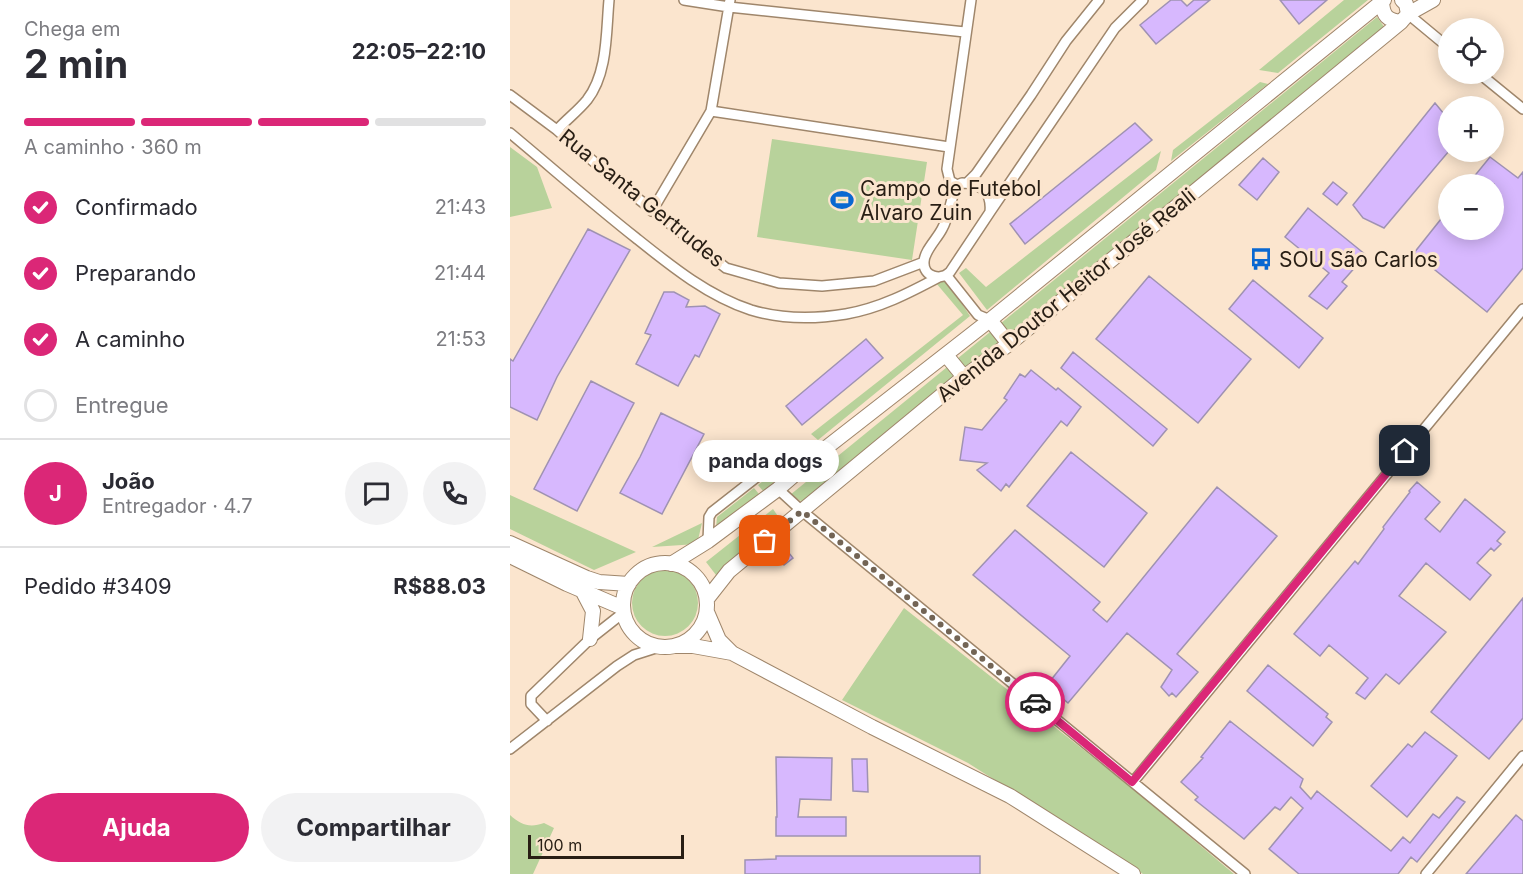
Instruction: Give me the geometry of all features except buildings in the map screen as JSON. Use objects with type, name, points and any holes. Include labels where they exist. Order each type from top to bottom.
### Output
[{"type":"main road","points":[[1383,1],[1383,13],[1387,19],[1404,18],[1406,4],[1402,0]]},
{"type":"main road","name":"Avenida Doutor Heitor José Reali","points":[[707,605],[729,571],[964,377],[1009,344],[1404,18],[1433,0]]},
{"type":"main road","name":"Avenida Doutor Heitor José Reali","points":[[671,564],[708,541],[778,489],[1383,1]]},
{"type":"main road","points":[[990,320],[1009,344]]},
{"type":"main road","points":[[946,355],[964,377]]},
{"type":"main road","points":[[510,543],[587,578],[599,582],[629,584]]},
{"type":"main road","points":[[510,556],[623,610]]},
{"type":"main road","points":[[732,653],[693,646],[659,647],[647,644],[629,627],[623,610],[624,595],[629,584],[647,567],[671,564],[684,568],[695,575],[703,586],[719,640],[732,653],[1010,796],[1133,874]]},
{"type":"main road","points":[[582,590],[593,611],[591,639]]},
{"type":"main road","points":[[675,646],[696,634],[703,623],[707,605]]},
{"type":"street","points":[[557,130],[583,104],[596,85],[601,71],[609,0]]},
{"type":"street","points":[[684,0],[729,3],[965,32]]},
{"type":"street","points":[[970,0],[947,175],[950,181],[987,191],[992,201],[990,212]]},
{"type":"street","points":[[990,320],[978,315],[943,276],[932,276],[926,271],[924,262],[926,255],[943,228],[962,184],[976,174],[1066,41],[1099,0]]},
{"type":"street","points":[[943,276],[990,212],[1115,27],[1143,0]]},
{"type":"street","points":[[652,211],[711,111],[729,3]]},
{"type":"street","points":[[1404,18],[1438,41]]},
{"type":"street","points":[[1492,84],[1523,109]]},
{"type":"street","name":"Rua Santa Gertrudes","points":[[510,95],[557,130],[652,211],[726,267],[779,283],[822,286],[874,281],[924,262]]},
{"type":"street","points":[[711,111],[949,147]]},
{"type":"street","name":"Rua Santa Gertrudes","points":[[510,133],[595,207],[672,268],[726,300],[752,310],[780,316],[800,317],[845,314],[873,308],[904,296],[943,276]]},
{"type":"street","points":[[1132,782],[1523,309]]},
{"type":"street","points":[[708,541],[709,516],[712,512],[795,447],[801,446],[822,452]]},
{"type":"street","points":[[778,489],[1245,874]]},
{"type":"street","points":[[547,720],[531,704],[531,696],[623,610]]},
{"type":"street","points":[[510,749],[617,666],[634,655],[659,647]]},
{"type":"street","points":[[1426,874],[1523,756]]},
{"type":"green space","points":[[1344,0],[1368,0],[1278,73],[1259,70]]},
{"type":"green space","points":[[1377,17],[1385,28],[803,502],[790,495]]},
{"type":"green space","points":[[1260,82],[1268,84],[1171,161],[1173,150]]},
{"type":"green space","name":"Campo de Futebol Álvaro Zuin","points":[[772,139],[927,162],[912,260],[757,237]]},
{"type":"green space","points":[[510,147],[537,167],[552,208],[510,217]]},
{"type":"green space","points":[[1161,151],[1156,170],[987,310],[959,273],[966,268],[986,287]]},
{"type":"green space","points":[[946,280],[970,316],[818,440],[811,434],[963,315],[936,283]]},
{"type":"green space","points":[[802,450],[810,452],[763,491],[758,485]]},
{"type":"green space","points":[[754,488],[759,494],[716,528],[717,517]]},
{"type":"green space","points":[[510,495],[636,552],[594,570],[510,529]]},
{"type":"green space","points":[[773,509],[782,522],[716,575],[706,562]]},
{"type":"green space","points":[[702,523],[697,544],[652,547]]},
{"type":"green space","points":[[665,570],[678,573],[688,580],[695,590],[698,603],[695,616],[688,626],[678,633],[665,636],[652,633],[642,626],[635,616],[632,603],[635,590],[642,580],[652,573]]},
{"type":"green space","points":[[904,608],[1132,788],[1234,874],[1143,874],[968,763],[842,700]]},
{"type":"green space","points":[[510,815],[526,825],[544,823],[554,828],[533,874],[510,874]]},
{"type":"way so far","points":[[765,541],[802,511],[1035,702]]},
{"type":"place","name":"Campo de Futebol Álvaro Zuin","points":[[842,200]]},
{"type":"place","name":"SOU São Carlos","points":[[1261,259]]},
{"type":"place","name":"panda dogs","points":[[765,541]]},
{"type":"route","points":[[1035,702],[1132,782],[1405,451]]}]
